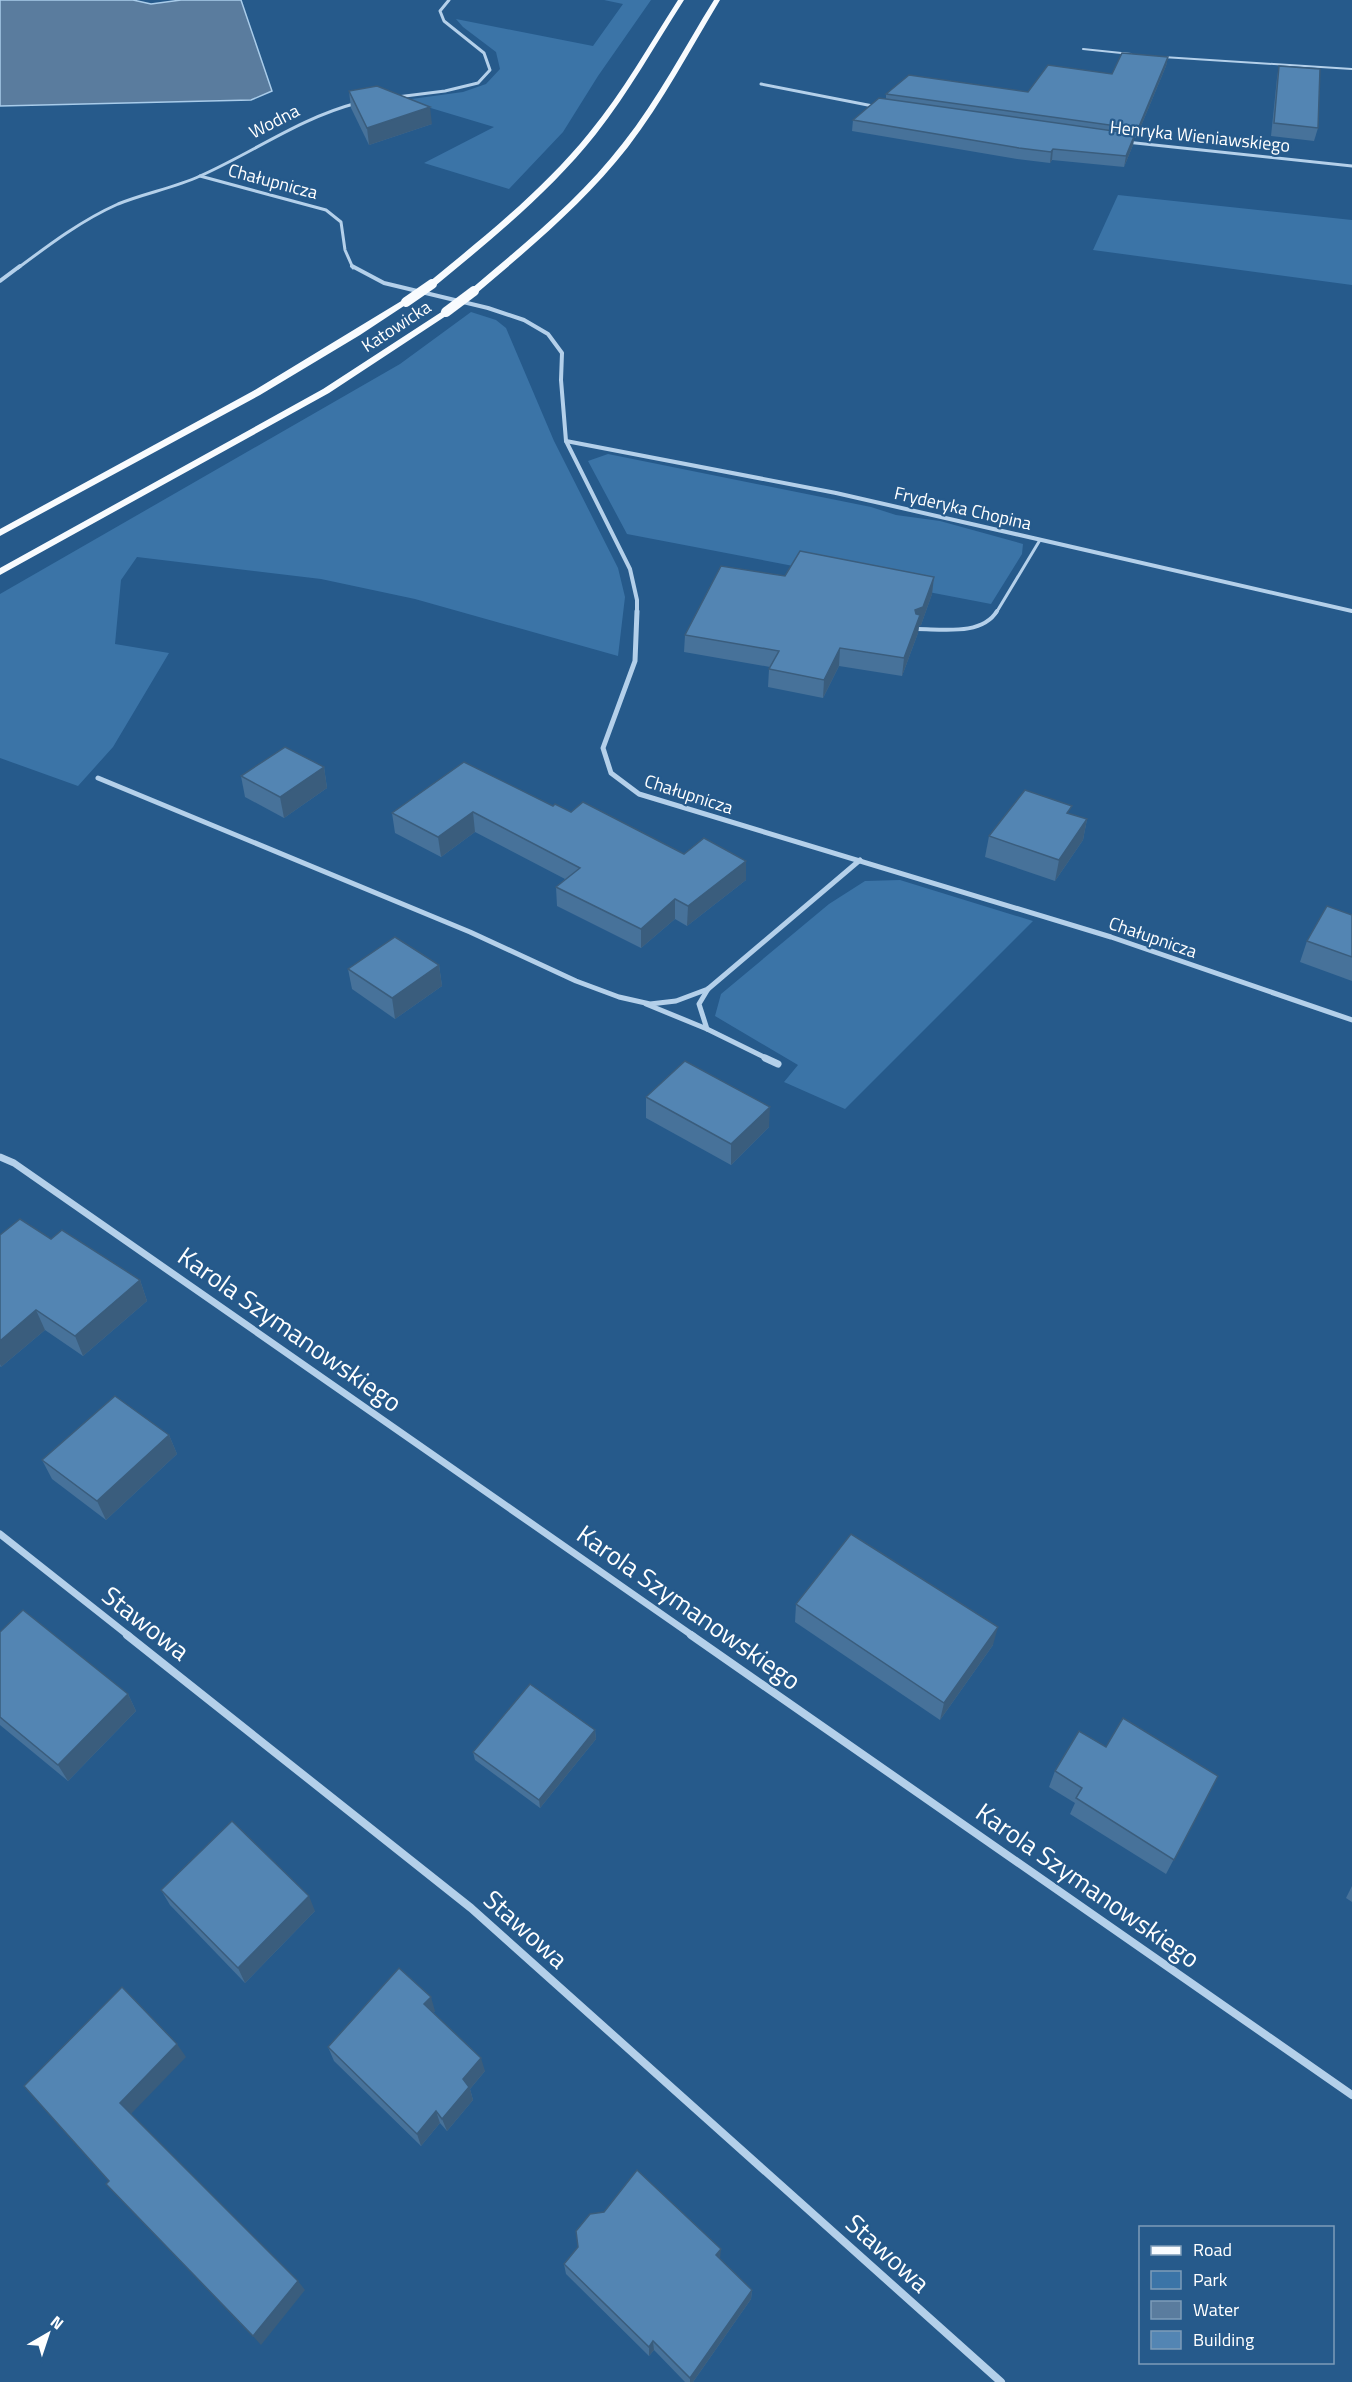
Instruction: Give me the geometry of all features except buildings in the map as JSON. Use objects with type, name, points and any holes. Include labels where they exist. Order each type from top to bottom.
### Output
[{"type":"main road","name":"Katowicka","points":[[0,533],[248,399],[354,336],[432,284],[503,225],[553,178],[593,133],[681,0]]},
{"type":"main road","name":"Katowicka","points":[[0,572],[326,391],[474,291],[547,229],[610,164],[648,112],[717,0]]},
{"type":"street","points":[[393,97],[445,91],[478,83],[490,70],[484,53],[444,21],[440,11],[449,0]]},
{"type":"street","points":[[761,84],[879,107]]},
{"type":"street","name":"Wodna","points":[[0,280],[60,237],[118,204],[200,176],[286,128],[332,108],[362,102]]},
{"type":"street","name":"Henryka Wieniawskiego","points":[[1119,141],[1352,166]]},
{"type":"street","name":"Chałupnicza","points":[[200,176],[326,210],[341,222],[345,250],[353,268],[384,283],[488,308],[524,320],[548,334],[562,354],[561,380],[566,441],[630,569],[637,600],[635,661],[603,748],[610,773],[639,794],[1111,937],[1352,1020]]},
{"type":"street","name":"Fryderyka Chopina","points":[[566,441],[836,493],[1352,611]]},
{"type":"street","points":[[98,778],[198,817],[481,937],[578,982],[644,1004],[706,1029],[778,1064]]},
{"type":"street","points":[[644,1004],[682,1000],[708,989],[860,860]]},
{"type":"street","points":[[706,1029],[699,1004],[708,989]]},
{"type":"street","name":"Karola Szymanowskiego","points":[[0,1157],[14,1163],[1352,2095]]},
{"type":"street","name":"Stawowa","points":[[0,1534],[471,1908],[1001,2382]]},
{"type":"lane","points":[[1083,49],[1135,55]]},
{"type":"lane","points":[[1156,57],[1352,69]]},
{"type":"lane","points":[[917,629],[975,628],[993,618],[1040,540]]},
{"type":"green space","points":[[604,0],[651,0],[598,76],[563,132],[509,189],[424,163],[494,127],[404,100],[463,92],[486,84],[500,69],[496,52],[456,19],[593,46],[623,4]]},
{"type":"green space","points":[[1118,195],[1352,220],[1352,285],[1093,250]]},
{"type":"green space","points":[[471,312],[496,320],[506,328],[554,441],[618,568],[625,597],[618,656],[415,599],[321,579],[137,557],[121,580],[115,644],[169,653],[113,747],[78,786],[0,758],[0,594],[400,364]]},
{"type":"green space","points":[[608,454],[871,507],[896,515],[940,521],[1023,544],[1022,554],[991,604],[627,534],[588,461]]},
{"type":"green space","points":[[900,880],[1033,921],[845,1109],[784,1082],[798,1065],[715,1016],[721,994],[829,904],[865,881]]},
{"type":"water","points":[[0,0],[133,0],[151,4],[181,0],[241,0],[272,91],[251,100],[0,106]]}]
